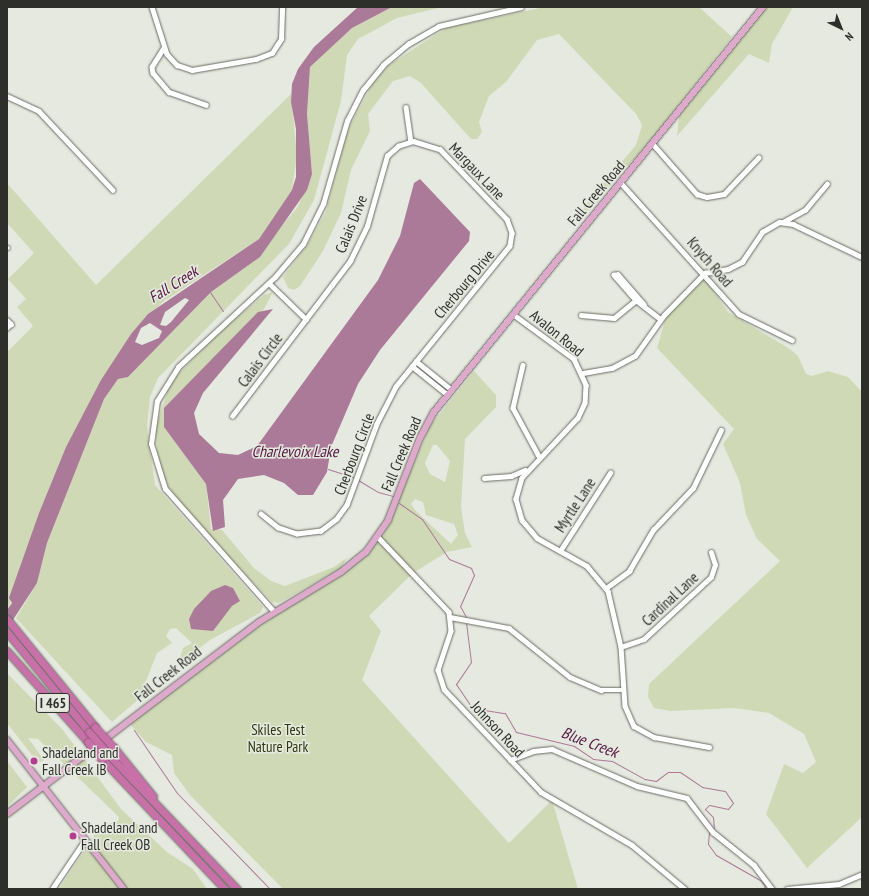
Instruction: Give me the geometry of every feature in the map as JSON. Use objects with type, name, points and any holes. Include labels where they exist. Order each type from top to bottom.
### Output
[{"type":"highway","points":[[7,619],[28,650]]},
{"type":"highway","points":[[7,627],[47,668],[92,730],[114,748],[173,821]]},
{"type":"highway","name":"I 465","points":[[7,632],[28,650],[92,730],[105,756],[225,889]]},
{"type":"highway","name":"I 465","points":[[7,651],[88,742],[105,756],[173,821],[237,889]]},
{"type":"main road","name":"Fall Creek Road","points":[[7,814],[274,612],[350,567],[378,537],[423,431],[450,392],[763,7]]},
{"type":"main road","points":[[7,740],[124,889]]},
{"type":"street","points":[[152,7],[164,48],[176,64],[192,70],[262,58],[280,42],[282,7]]},
{"type":"street","points":[[274,612],[170,497],[156,467],[151,434],[156,405],[170,378],[268,283],[296,253],[315,223],[327,193],[347,120],[363,90],[383,65],[408,44],[439,26],[522,7]]},
{"type":"street","points":[[164,48],[152,67],[153,73],[169,92],[206,106]]},
{"type":"street","points":[[7,96],[39,111],[113,190]]},
{"type":"street","points":[[406,107],[412,141]]},
{"type":"street","name":"Margaux Lane","points":[[412,141],[426,142],[440,148],[502,214]]},
{"type":"street","name":"Calais Drive","points":[[306,319],[358,246],[385,160],[395,148],[412,141]]},
{"type":"street","points":[[653,144],[697,194],[708,197],[724,194],[758,158]]},
{"type":"street","name":"Knych Road","points":[[621,183],[705,273],[739,314],[792,340]]},
{"type":"street","points":[[709,747],[658,738],[638,730],[627,713],[621,647],[615,610],[606,588],[587,566],[533,535],[520,517],[517,494],[526,470],[580,415],[586,394],[583,373],[612,368],[632,359],[646,345],[660,319],[705,273],[728,269],[742,262],[762,232],[805,210],[827,184]]},
{"type":"street","name":"Cherbourg Drive","points":[[414,364],[508,251],[512,233],[502,214]]},
{"type":"street","points":[[783,222],[862,257]]},
{"type":"street","points":[[644,305],[636,300],[614,278],[615,274],[644,305],[660,319]]},
{"type":"street","points":[[268,283],[306,319]]},
{"type":"street","points":[[581,315],[614,318],[636,300]]},
{"type":"street","name":"Avalon Road","points":[[513,314],[555,343],[576,362],[583,373]]},
{"type":"street","name":"Calais Circle","points":[[232,416],[306,319]]},
{"type":"street","points":[[7,320],[11,324],[7,328]]},
{"type":"street","points":[[414,364],[450,392]]},
{"type":"street","name":"Cherbourg Circle","points":[[261,514],[286,532],[314,533],[337,519],[359,474],[385,405],[414,364]]},
{"type":"street","points":[[523,366],[513,397],[513,410],[539,456]]},
{"type":"street","points":[[606,588],[629,571],[653,530],[693,488],[721,430]]},
{"type":"street","points":[[484,478],[511,476],[526,470]]},
{"type":"street","name":"Myrtle Lane","points":[[560,551],[610,472]]},
{"type":"street","points":[[378,537],[444,604],[450,617],[509,628],[551,666],[574,680],[601,690],[624,690]]},
{"type":"street","name":"Cardinal Lane","points":[[621,647],[644,639],[711,577],[715,565],[711,552]]},
{"type":"street","name":"Johnson Road","points":[[450,617],[451,631],[438,670],[440,684],[510,760],[545,795],[632,845],[685,889]]},
{"type":"street","points":[[510,760],[537,750],[552,749],[637,786],[687,798],[713,832],[754,865],[772,889]]},
{"type":"street","points":[[52,889],[85,840]]},
{"type":"street","points":[[787,889],[839,884],[861,877]]},
{"type":"green space","points":[[392,7],[442,7],[397,18],[358,39],[347,55],[341,101],[314,200],[289,244],[158,378],[150,397],[147,426],[155,485],[263,607],[260,613],[210,640],[178,665],[183,648],[192,643],[176,628],[170,629],[166,636],[172,643],[157,653],[139,699],[112,722],[16,618],[37,583],[47,543],[104,399],[118,379],[128,377],[211,292],[246,267],[297,208],[312,174],[307,114],[310,67],[352,28]]},
{"type":"green space","points":[[545,7],[699,7],[732,37],[657,133],[583,216],[584,207],[636,145],[642,125],[636,114],[559,34],[537,40],[506,82],[489,96],[479,122],[482,132],[477,139],[471,139],[421,83],[410,76],[393,81],[368,114],[370,131],[351,170],[341,213],[323,251],[300,286],[294,290],[288,288],[283,277],[308,244],[326,211],[348,129],[373,83],[389,65],[446,28]]},
{"type":"green space","points":[[765,7],[793,7],[772,44],[769,63],[749,54],[677,136],[679,116]]},
{"type":"green space","points":[[291,94],[297,156],[292,190],[259,239],[164,301],[131,334],[66,447],[39,513],[8,609],[7,352],[33,326],[17,307],[26,299],[8,279],[34,253],[7,223],[7,183],[96,285]]},
{"type":"green space","points":[[704,278],[728,312],[790,349],[798,356],[806,374],[812,376],[828,371],[848,377],[862,392],[862,817],[807,868],[766,814],[784,764],[803,773],[816,762],[804,734],[769,713],[735,708],[670,711],[654,708],[648,697],[649,684],[780,561],[757,539],[746,515],[740,483],[723,444],[734,429],[657,348],[666,317]]},
{"type":"green space","points":[[273,292],[264,309],[164,408],[164,427],[206,484],[211,529],[222,530],[254,568],[271,581],[285,586],[334,567],[348,557],[341,568],[279,603],[272,602],[178,503],[159,468],[155,429],[171,381],[221,331],[264,295]]},
{"type":"green space","name":"Skiles Test Nature Park","points":[[474,371],[496,395],[496,407],[465,439],[461,507],[465,533],[472,547],[447,552],[413,573],[369,616],[381,631],[362,680],[509,843],[552,800],[578,889],[283,889],[190,795],[174,773],[172,755],[146,742],[128,722],[274,612],[358,559],[380,534],[383,536],[430,426]],"holes":[[[433,445],[437,445],[450,461],[445,482],[430,474],[425,463]],[[415,499],[423,502],[426,515],[454,524],[458,535],[451,544],[415,510],[411,504]]]},
{"type":"green space","points":[[7,673],[63,730],[121,809],[167,852],[193,869],[207,889],[59,889],[95,834],[102,826],[118,821],[119,817],[38,739],[28,738],[44,760],[38,763],[7,723]]},
{"type":"green space","points":[[7,761],[27,787],[7,807]]},
{"type":"water","name":"Fall Creek","points":[[358,7],[392,7],[352,28],[310,67],[307,114],[312,174],[307,190],[260,257],[211,292],[128,377],[118,379],[104,399],[47,543],[37,583],[7,629],[7,610],[12,603],[9,598],[39,513],[66,447],[101,380],[131,334],[148,314],[259,239],[292,190],[296,177],[296,129],[291,102],[292,84],[298,69],[314,47]],"holes":[[[185,298],[189,300],[171,322],[166,326],[160,325],[165,312]],[[150,323],[162,331],[159,338],[142,345],[135,342],[141,328]]]},
{"type":"water","name":"Charlevoix Lake","points":[[420,179],[470,232],[469,241],[380,350],[358,384],[331,447],[327,472],[313,495],[298,495],[284,483],[264,475],[238,479],[223,500],[225,527],[213,531],[206,484],[164,427],[164,408],[258,312],[273,309],[203,393],[194,413],[199,434],[219,453],[238,455],[257,446],[378,280],[400,236],[414,183]]},
{"type":"water","points":[[225,585],[233,588],[240,601],[232,606],[213,631],[191,629],[189,619],[194,609],[211,591]]},
{"type":"waterway","name":"Blue Creek","points":[[210,292],[223,311]]},
{"type":"waterway","name":"Blue Creek","points":[[328,469],[355,478]]},
{"type":"waterway","name":"Blue Creek","points":[[358,480],[378,492],[393,496]]},
{"type":"waterway","name":"Blue Creek","points":[[399,503],[422,519],[449,559],[471,568],[474,575],[460,606],[466,617]]},
{"type":"waterway","name":"Blue Creek","points":[[466,622],[471,662],[456,684],[472,708],[505,713],[516,732],[574,746],[593,759],[612,761],[645,779],[656,781],[668,772],[680,772],[702,787],[725,791],[733,803],[728,809],[709,805],[705,809],[713,817],[714,828]]},
{"type":"waterway","points":[[134,730],[177,793],[270,889]]},
{"type":"waterway","name":"Blue Creek","points":[[709,832],[708,844],[716,855],[760,880],[765,886],[763,889]]},
{"type":"place","name":"Shadeland and Fall Creek IB","points":[[34,761]]},
{"type":"place","name":"Shadeland and Fall Creek OB","points":[[73,836]]}]
